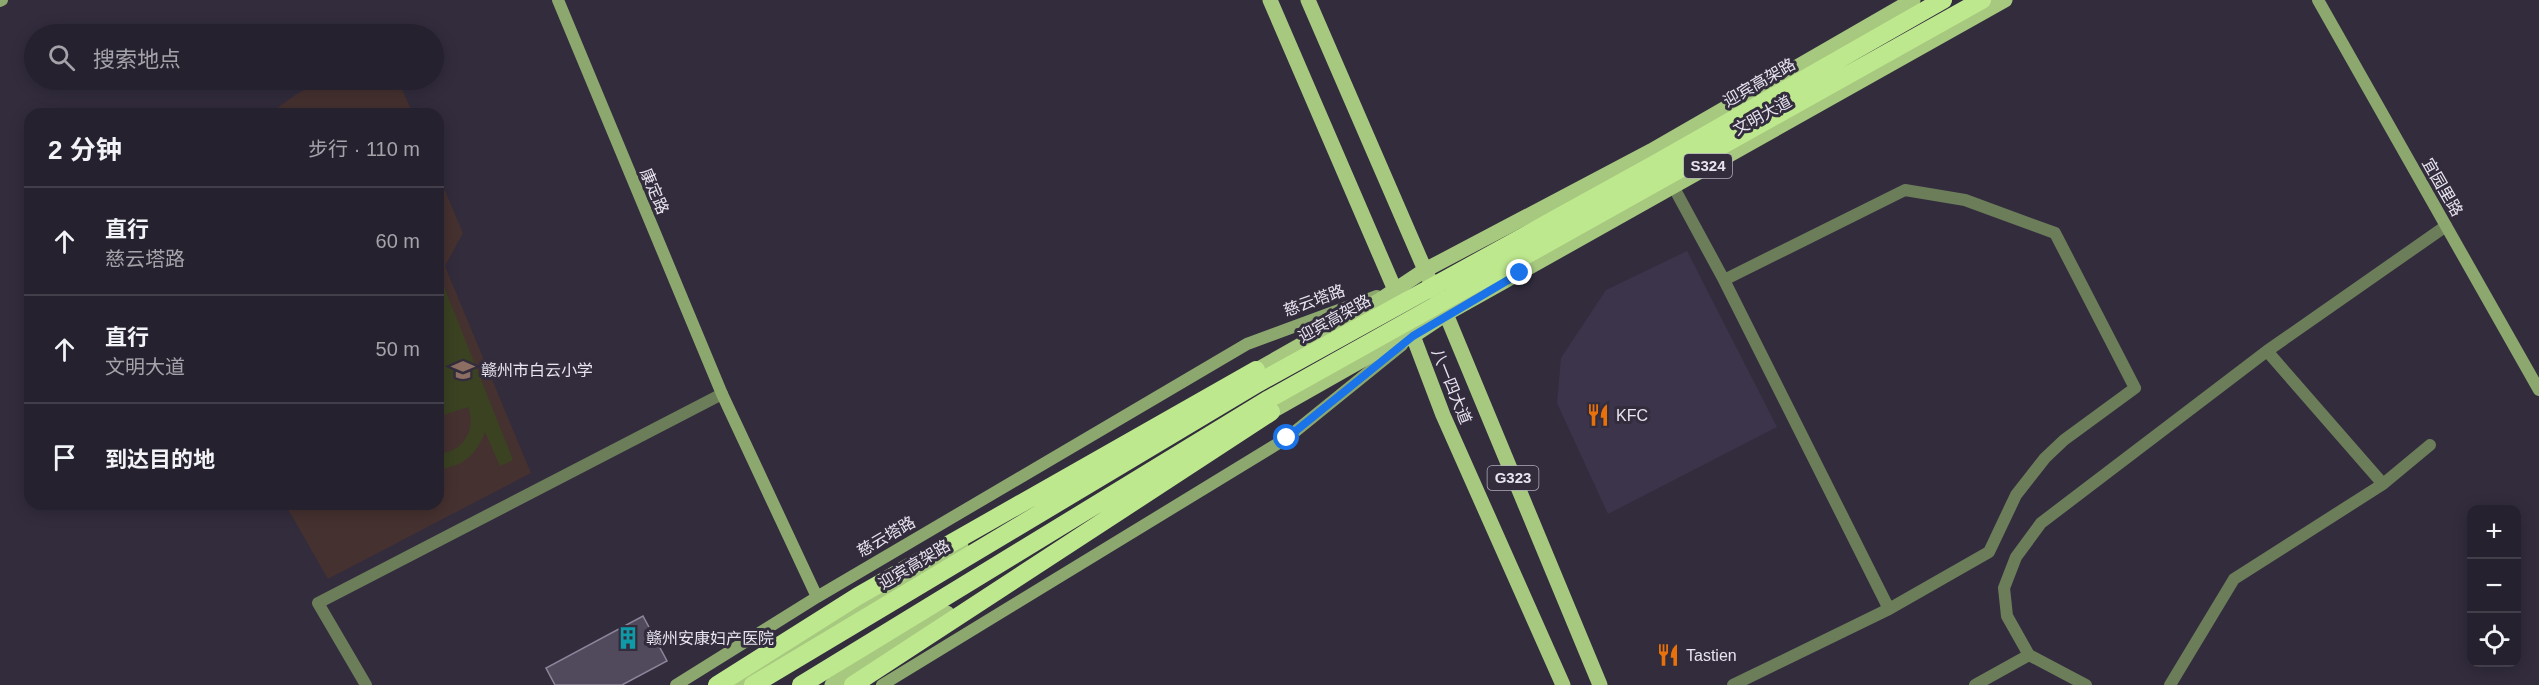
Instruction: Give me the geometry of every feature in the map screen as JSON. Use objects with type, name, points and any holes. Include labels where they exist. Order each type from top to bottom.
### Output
[{"type":"highway","name":"迎宾高架路","points":[[753,685],[1258,382],[1668,157],[1943,0]]},
{"type":"highway","points":[[801,685],[1269,399],[1982,0]]},
{"type":"highway","points":[[717,685],[858,596],[1258,369]]},
{"type":"highway","points":[[853,685],[1274,410]]},
{"type":"main road","name":"八一四大道","points":[[1270,0],[1395,289],[1443,415],[1563,685]]},
{"type":"main road","name":"八一四大道","points":[[1308,0],[1446,314],[1600,685]]},
{"type":"main road","name":"文明大道","points":[[1395,289],[1425,270],[1651,151],[1913,0]]},
{"type":"main road","name":"文明大道","points":[[1413,336],[1446,314],[2005,0]]},
{"type":"main road","name":"慈云塔路","points":[[733,685],[1395,289]]},
{"type":"main road","points":[[832,685],[1274,410],[1373,354],[1413,336]]},
{"type":"street","name":"康定路","points":[[558,0],[722,394],[817,597]]},
{"type":"street","name":"宜园里路","points":[[2318,0],[2539,390]]},
{"type":"street","points":[[1673,186],[1724,280],[1889,609]]},
{"type":"street","points":[[1724,280],[1905,190],[1965,200],[2055,233],[2135,388],[2064,440],[2045,458],[2016,495],[1989,552],[1889,609],[1733,685]]},
{"type":"street","points":[[2086,685],[2029,655],[2007,616],[2004,588],[2016,557],[2041,523],[2267,351],[2446,226]]},
{"type":"street","name":"慈云塔路","points":[[676,685],[817,597],[1247,344],[1395,289]]},
{"type":"street","points":[[882,685],[901,680],[1287,438],[1413,336]]},
{"type":"street","points":[[2267,351],[2383,484]]},
{"type":"street","points":[[366,685],[318,603],[722,394]]},
{"type":"street","points":[[2170,685],[2234,579],[2383,484],[2430,445]]},
{"type":"street","points":[[1975,685],[2029,655]]},
{"type":"shaded area","points":[[305,90],[402,90],[410,108],[277,108]]},
{"type":"shaded area","name":"赣州市白云小学","points":[[444,188],[463,233],[445,266],[531,473],[328,579],[288,510],[444,510]]},
{"type":"shaded area","points":[[1687,251],[1777,427],[1608,514],[1557,403],[1561,358],[1606,290]]},
{"type":"green space","points":[[444,287],[513,460],[500,466],[485,432],[473,453],[461,463],[444,468],[444,453],[461,444],[469,431],[471,424],[468,407],[444,415]]},
{"type":"building","name":"赣州安康妇产医院","points":[[643,616],[667,661],[622,685],[555,685],[546,668]]},
{"type":"place","name":"赣州市白云小学","points":[[463,370]]},
{"type":"place","name":"KFC","points":[[1598,415]]},
{"type":"place","name":"赣州安康妇产医院","points":[[628,638]]},
{"type":"place","name":"Tastien","points":[[1668,655]]},
{"type":"route","points":[[1287,438],[1413,336],[1446,314],[1520,273]]}]
